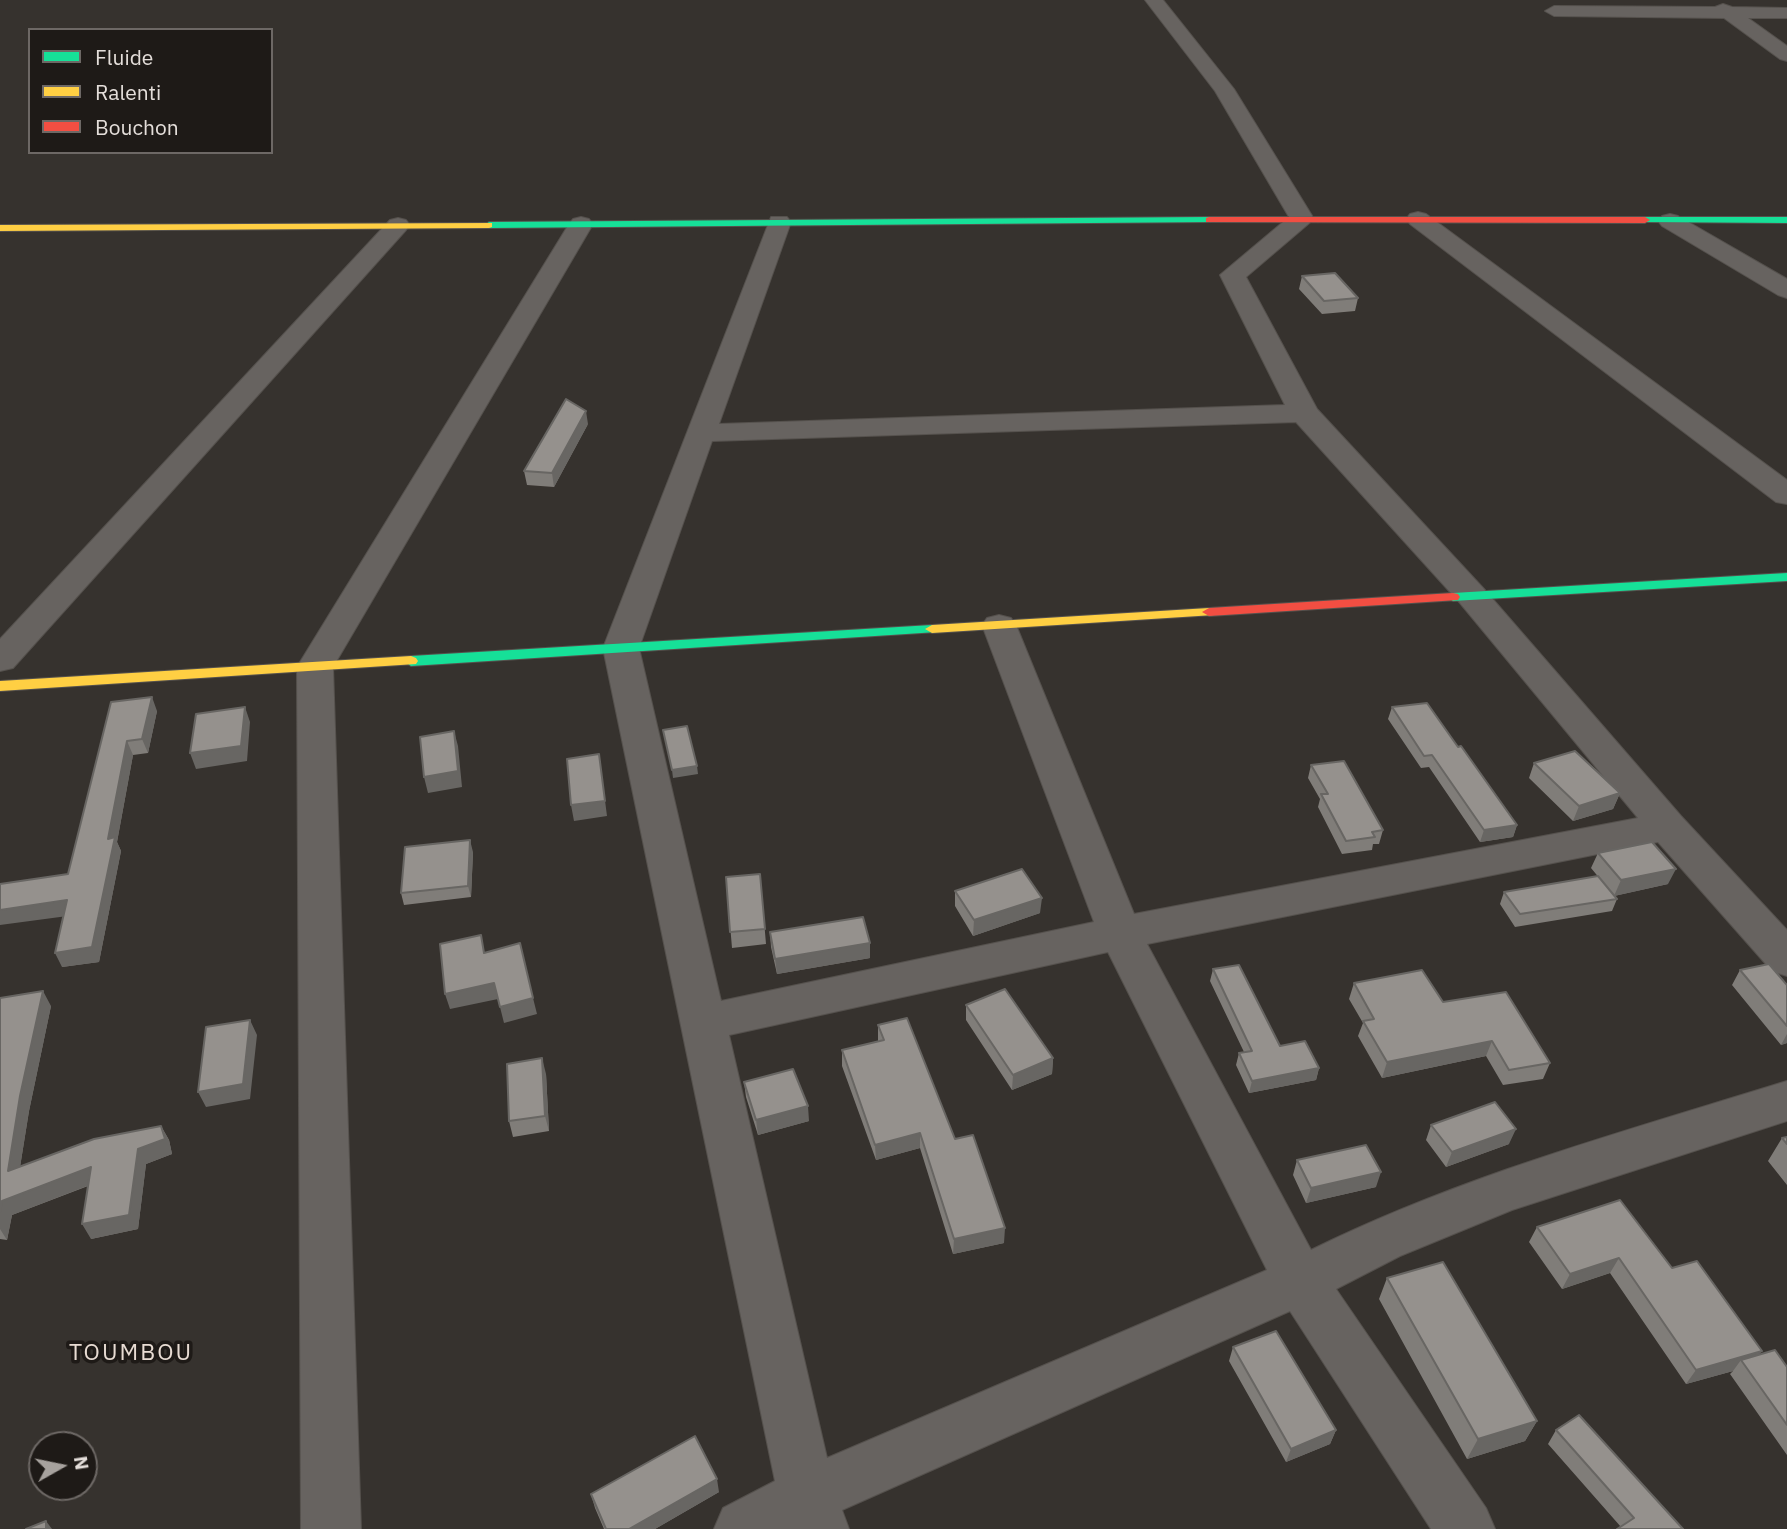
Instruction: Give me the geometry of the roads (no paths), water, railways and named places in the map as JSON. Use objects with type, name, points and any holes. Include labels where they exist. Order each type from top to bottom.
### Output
[{"type":"main road","points":[[0,228],[1302,219],[1787,220]]},
{"type":"main road","points":[[0,686],[1787,577]]},
{"type":"street","points":[[1154,0],[1224,89],[1302,219],[1233,275],[1304,413],[1472,596],[1667,826],[1787,959]]},
{"type":"street","points":[[1710,0],[1787,55]]},
{"type":"street","points":[[1554,11],[1787,13]]},
{"type":"street","points":[[1418,219],[1787,495]]},
{"type":"street","points":[[1670,221],[1787,290]]},
{"type":"street","points":[[779,222],[621,648],[813,1513]]},
{"type":"street","points":[[331,1529],[315,667],[581,224]]},
{"type":"street","points":[[0,660],[398,225]]},
{"type":"street","points":[[701,433],[1304,413]]},
{"type":"street","points":[[999,625],[1120,933],[1300,1281],[1465,1529]]},
{"type":"street","points":[[703,1023],[1120,933],[1667,826]]},
{"type":"street","points":[[744,1529],[813,1513],[1382,1240],[1501,1192],[1787,1101]]},
{"type":"district","name":"TOUMBOU","points":[[131,1353]]}]
